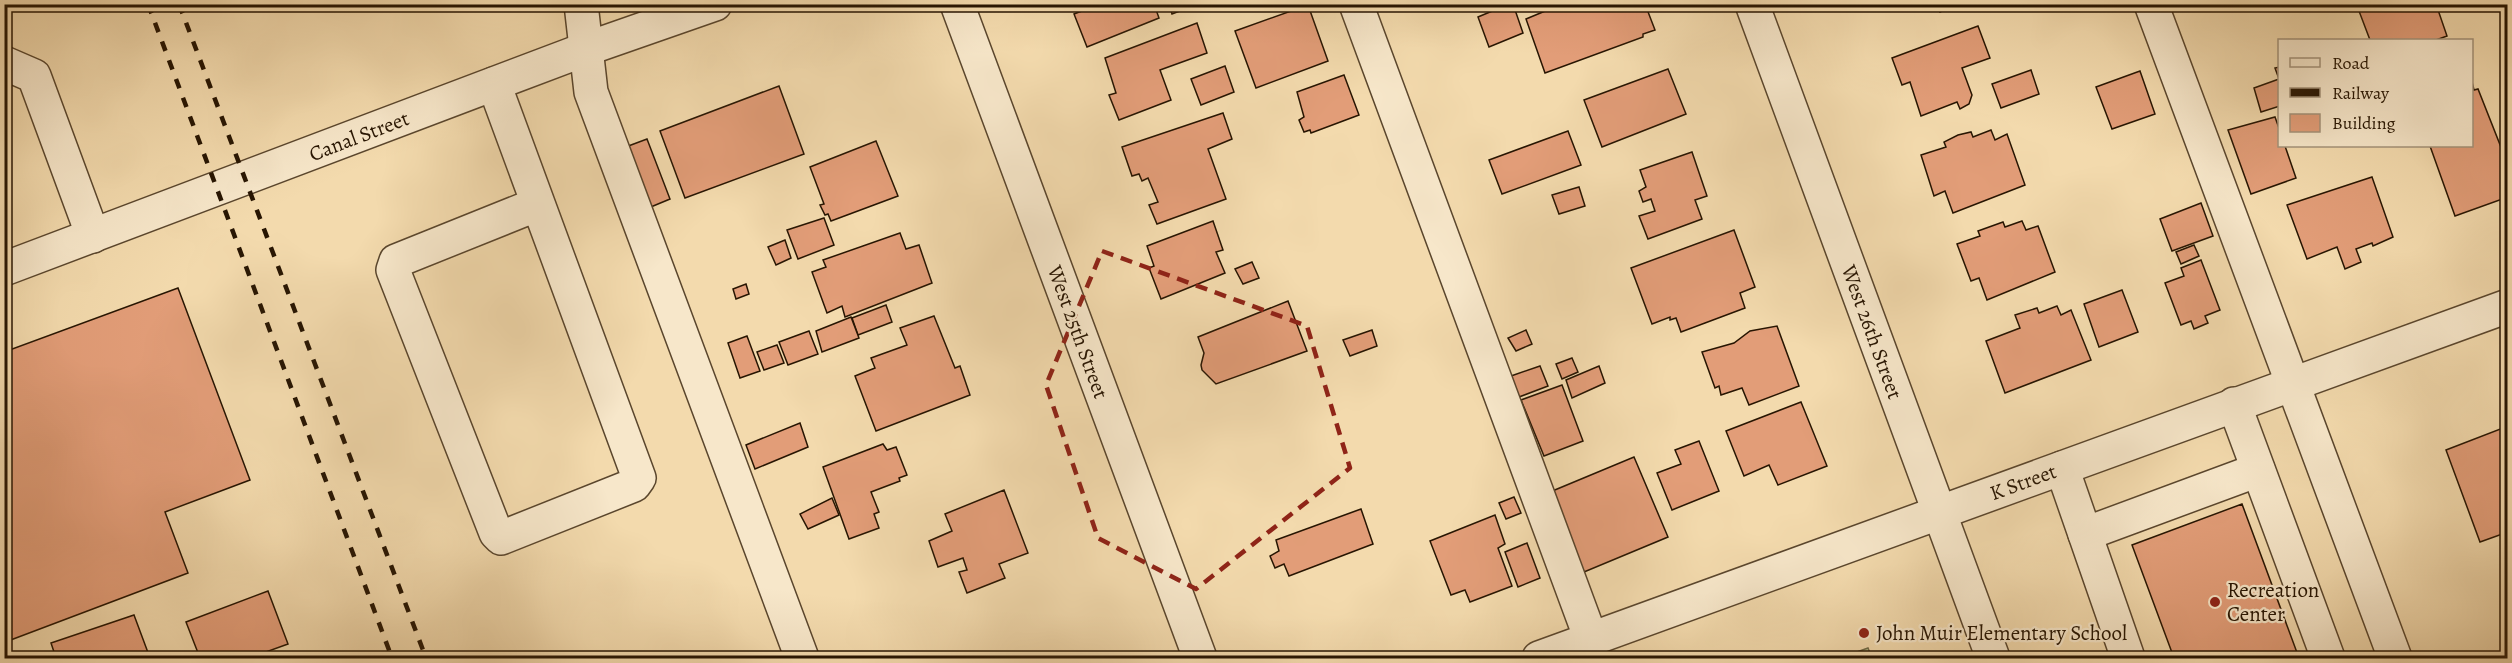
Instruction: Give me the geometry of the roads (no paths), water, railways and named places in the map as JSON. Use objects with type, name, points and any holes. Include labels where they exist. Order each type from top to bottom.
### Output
[{"type":"street","points":[[580,4],[591,92],[802,658]]},
{"type":"street","name":"Canal Street","points":[[4,269],[586,49],[714,4]]},
{"type":"street","name":"West 25th Street","points":[[957,4],[1200,658]]},
{"type":"street","points":[[1356,4],[1591,639]]},
{"type":"street","name":"West 26th Street","points":[[1752,4],[1993,658]]},
{"type":"street","points":[[2151,4],[2395,658]]},
{"type":"street","points":[[4,63],[34,76],[93,236]]},
{"type":"street","points":[[494,84],[639,478],[634,485],[501,538],[496,534],[393,270],[396,261],[538,204]]},
{"type":"street","name":"K Street","points":[[1539,658],[2508,306]]},
{"type":"street","points":[[2234,404],[2328,658]]},
{"type":"street","points":[[2062,468],[2128,658]]},
{"type":"street","points":[[2085,534],[2258,470]]},
{"type":"railway","points":[[148,4],[392,658]]},
{"type":"railway","points":[[179,4],[426,658]]},
{"type":"place","name":"Recreation Center","points":[[2215,602]]},
{"type":"place","name":"John Muir Elementary School","points":[[1864,633]]}]
